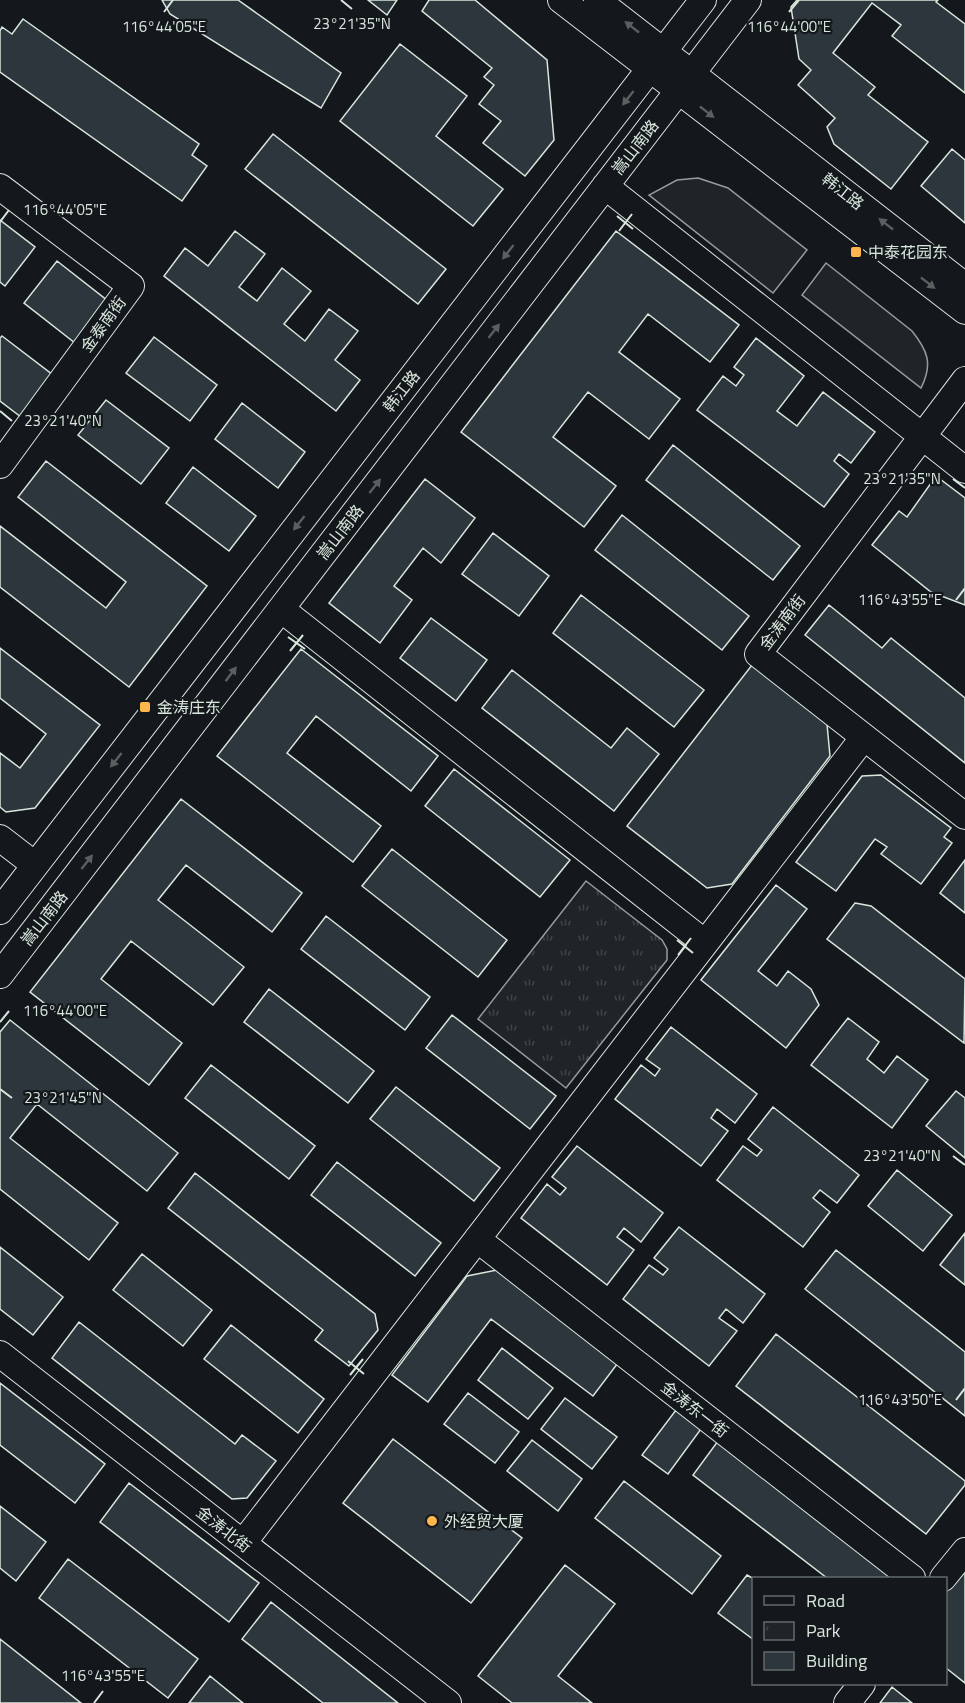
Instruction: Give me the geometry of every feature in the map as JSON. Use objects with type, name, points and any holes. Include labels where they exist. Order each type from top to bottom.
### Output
[{"type":"street","name":"韩江路","points":[[561,0],[657,60],[965,286]]},
{"type":"street","name":"韩江路","points":[[597,0],[657,60]]},
{"type":"street","points":[[657,60],[703,0]]},
{"type":"street","name":"嵩山南路","points":[[0,975],[748,0]]},
{"type":"street","name":"韩江路","points":[[35,866],[657,60]]},
{"type":"street","name":"韩江路","points":[[686,82],[965,311]]},
{"type":"street","points":[[605,186],[965,470]]},
{"type":"street","name":"金泰南街","points":[[0,187],[131,286],[0,465]]},
{"type":"street","name":"金涛南街","points":[[965,380],[758,654],[965,816]]},
{"type":"street","points":[[281,609],[705,943]]},
{"type":"street","points":[[243,1543],[864,737]]},
{"type":"street","points":[[0,838],[35,866],[0,911]]},
{"type":"street","name":"金涛东一街","points":[[477,1239],[911,1577]]},
{"type":"street","name":"金涛北街","points":[[0,1354],[448,1703]]},
{"type":"street","points":[[945,1577],[965,1551]]},
{"type":"street","points":[[847,1703],[860,1685]]},
{"type":"green space","points":[[698,178],[728,188],[807,250],[773,293],[649,195],[677,180]]},
{"type":"green space","points":[[826,263],[912,331],[922,345],[927,358],[927,372],[921,388],[802,295]]},
{"type":"green space","points":[[586,881],[662,940],[667,949],[667,960],[566,1088],[478,1019]]},
{"type":"building","points":[[162,0],[238,0],[341,73],[321,108],[170,14]]},
{"type":"building","points":[[368,0],[397,0],[387,15]]},
{"type":"building","points":[[429,0],[475,0],[547,60],[554,140],[525,176],[483,143],[501,121],[479,104],[494,85],[484,77],[492,68],[422,11]]},
{"type":"building","points":[[797,0],[938,0],[936,2],[965,24],[965,93],[892,36],[901,25],[872,3],[833,53],[875,87],[868,95],[928,142],[891,189],[834,144],[827,127],[835,118],[798,85],[811,70],[799,59],[791,7]]},
{"type":"building","points":[[23,19],[199,144],[192,155],[207,166],[182,201],[0,72],[0,31],[2,27],[12,34]]},
{"type":"building","points":[[400,44],[467,96],[436,136],[503,189],[473,226],[340,121]]},
{"type":"building","points":[[273,134],[446,269],[418,304],[245,169]]},
{"type":"building","points":[[952,149],[965,160],[965,223],[921,186]]},
{"type":"building","points":[[0,220],[35,247],[5,286],[0,282]]},
{"type":"building","points":[[235,231],[265,254],[239,287],[257,301],[282,268],[311,291],[284,324],[305,341],[329,309],[358,331],[335,360],[360,380],[336,411],[164,276],[185,248],[208,266]]},
{"type":"building","points":[[616,231],[739,325],[710,362],[648,314],[619,352],[680,399],[649,439],[588,392],[553,437],[616,486],[584,527],[461,432]]},
{"type":"building","points":[[57,261],[108,301],[75,343],[24,303]]},
{"type":"building","points":[[2,336],[53,375],[21,417],[0,401],[0,338]]},
{"type":"building","points":[[154,337],[217,385],[190,421],[126,373]]},
{"type":"building","points":[[756,338],[804,376],[777,411],[797,426],[823,392],[875,432],[851,463],[839,454],[834,461],[849,474],[824,507],[697,410],[723,376],[736,386],[744,375],[734,367]]},
{"type":"building","points":[[106,400],[169,448],[141,484],[78,435]]},
{"type":"building","points":[[242,403],[305,452],[278,488],[215,439]]},
{"type":"building","points":[[673,445],[800,546],[773,580],[646,480]]},
{"type":"building","points":[[46,461],[207,586],[129,687],[0,587],[0,526],[106,608],[126,582],[18,497]]},
{"type":"building","points":[[193,467],[256,516],[229,551],[166,503]]},
{"type":"building","points":[[936,476],[965,498],[965,605],[931,592],[872,545],[899,511],[907,517]]},
{"type":"building","points":[[425,479],[475,518],[441,563],[423,548],[394,586],[412,600],[380,643],[329,603]]},
{"type":"building","points":[[622,515],[749,616],[722,650],[595,550]]},
{"type":"building","points":[[493,533],[549,576],[519,616],[462,574]]},
{"type":"building","points":[[581,595],[704,690],[674,727],[553,633]]},
{"type":"building","points":[[829,605],[882,648],[891,638],[965,698],[965,763],[805,635]]},
{"type":"building","points":[[431,618],[487,660],[456,701],[400,658]]},
{"type":"building","points":[[0,648],[100,725],[35,808],[6,812],[0,807],[0,753],[20,768],[46,734],[0,698]]},
{"type":"building","points":[[301,649],[438,756],[411,791],[316,716],[287,753],[381,826],[353,862],[217,756]]},
{"type":"building","points":[[752,665],[827,724],[830,756],[732,884],[707,888],[627,826]]},
{"type":"building","points":[[512,670],[611,748],[627,728],[659,754],[614,811],[482,708]]},
{"type":"building","points":[[454,769],[570,860],[540,897],[425,806]]},
{"type":"building","points":[[881,775],[951,828],[944,837],[952,843],[921,884],[881,854],[887,847],[875,839],[836,891],[796,862],[862,776]]},
{"type":"building","points":[[181,799],[302,893],[272,932],[186,865],[158,900],[244,967],[213,1005],[131,941],[101,979],[182,1043],[149,1085],[30,992]]},
{"type":"building","points":[[392,849],[507,940],[478,977],[362,886]]},
{"type":"building","points":[[965,860],[965,913],[940,893]]},
{"type":"building","points":[[776,885],[807,909],[758,971],[777,986],[788,971],[811,989],[819,1005],[786,1048],[701,980]]},
{"type":"building","points":[[855,903],[871,906],[965,979],[964,1043],[827,939]]},
{"type":"building","points":[[326,916],[430,997],[405,1030],[301,949]]},
{"type":"building","points":[[269,989],[374,1071],[348,1103],[244,1022]]},
{"type":"building","points":[[452,1015],[556,1096],[530,1129],[426,1048]]},
{"type":"building","points":[[848,1018],[879,1042],[867,1059],[884,1073],[897,1056],[928,1080],[892,1128],[811,1065]]},
{"type":"building","points":[[10,1020],[178,1153],[147,1191],[37,1104],[10,1138],[118,1223],[89,1260],[0,1189],[0,1032]]},
{"type":"building","points":[[671,1027],[757,1094],[735,1123],[717,1109],[711,1118],[728,1131],[701,1166],[615,1099],[641,1065],[655,1076],[660,1069],[646,1059]]},
{"type":"building","points":[[211,1065],[315,1146],[289,1179],[185,1098]]},
{"type":"building","points":[[396,1087],[500,1168],[474,1201],[370,1119]]},
{"type":"building","points":[[956,1091],[965,1098],[965,1158],[926,1126]]},
{"type":"building","points":[[773,1107],[859,1175],[837,1203],[820,1190],[813,1198],[830,1212],[803,1247],[717,1180],[743,1146],[757,1156],[762,1150],[748,1139]]},
{"type":"building","points":[[577,1146],[663,1213],[641,1242],[624,1228],[617,1237],[634,1250],[607,1285],[521,1218],[547,1184],[560,1195],[566,1188],[552,1177]]},
{"type":"building","points":[[337,1162],[441,1243],[415,1276],[311,1195]]},
{"type":"building","points":[[897,1170],[952,1215],[923,1251],[868,1206]]},
{"type":"building","points":[[195,1173],[375,1314],[378,1330],[349,1366],[315,1340],[323,1330],[168,1208]]},
{"type":"building","points":[[679,1227],[765,1294],[743,1323],[726,1309],[719,1318],[737,1331],[709,1366],[623,1299],[649,1265],[663,1275],[668,1269],[654,1258]]},
{"type":"building","points":[[965,1233],[965,1285],[940,1265]]},
{"type":"building","points":[[0,1247],[63,1297],[33,1335],[0,1309]]},
{"type":"building","points":[[836,1250],[965,1352],[965,1416],[805,1289]]},
{"type":"building","points":[[142,1254],[212,1310],[183,1346],[113,1290]]},
{"type":"building","points":[[502,1269],[621,1359],[593,1396],[491,1319],[428,1402],[392,1375],[467,1276]]},
{"type":"building","points":[[79,1322],[235,1444],[242,1435],[276,1461],[247,1498],[232,1499],[52,1358]]},
{"type":"building","points":[[231,1325],[324,1399],[298,1433],[204,1359]]},
{"type":"building","points":[[776,1334],[965,1481],[965,1485],[926,1534],[736,1386]]},
{"type":"building","points":[[502,1348],[553,1388],[528,1419],[478,1380]]},
{"type":"building","points":[[0,1383],[105,1464],[75,1503],[0,1445]]},
{"type":"building","points":[[468,1393],[519,1432],[495,1463],[444,1424]]},
{"type":"building","points":[[565,1398],[617,1437],[592,1469],[541,1429]]},
{"type":"building","points":[[676,1410],[701,1429],[668,1474],[642,1455]]},
{"type":"building","name":"外经贸大厦","points":[[393,1439],[522,1538],[471,1603],[343,1503]]},
{"type":"building","points":[[532,1440],[582,1479],[558,1511],[507,1471]]},
{"type":"building","points":[[718,1441],[895,1577],[826,1577],[693,1475]]},
{"type":"building","points":[[624,1481],[721,1556],[692,1594],[595,1518]]},
{"type":"building","points":[[129,1483],[259,1583],[229,1622],[100,1522]]},
{"type":"building","points":[[0,1506],[46,1542],[16,1581],[0,1568]]},
{"type":"building","points":[[68,1559],[198,1659],[168,1698],[39,1598]]},
{"type":"building","points":[[565,1565],[615,1604],[558,1676],[592,1703],[512,1703],[478,1676]]},
{"type":"building","points":[[965,1567],[965,1683],[947,1669],[947,1591]]},
{"type":"building","points":[[747,1575],[752,1578],[752,1638],[718,1613]]},
{"type":"building","points":[[271,1602],[398,1703],[323,1703],[242,1639]]},
{"type":"building","points":[[0,1639],[81,1703],[0,1703]]},
{"type":"building","points":[[210,1676],[243,1703],[189,1703]]},
{"type":"building","points":[[892,1687],[912,1703],[880,1703]]},
{"type":"place","name":"中泰花园东","points":[[856,252]]},
{"type":"place","name":"金涛庄东","points":[[145,707]]},
{"type":"place","name":"外经贸大厦","points":[[432,1521]]}]
